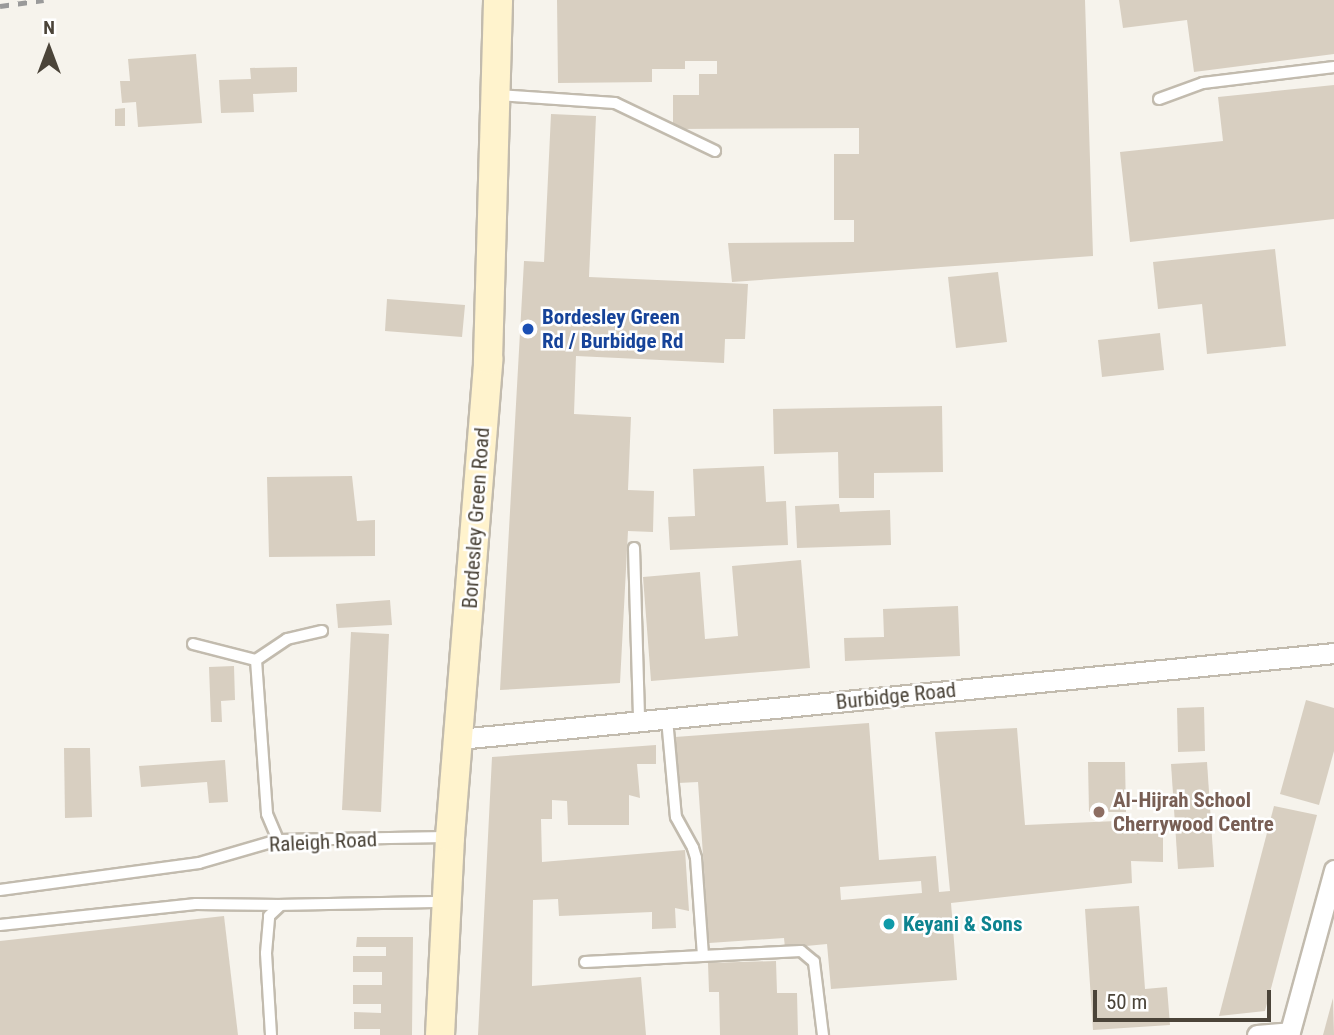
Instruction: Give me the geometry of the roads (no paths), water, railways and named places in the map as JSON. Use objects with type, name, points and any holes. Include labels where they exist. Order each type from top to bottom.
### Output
[{"type":"main road","name":"Bordesley Green Road","points":[[440,1035],[450,837],[488,360],[499,0]]},
{"type":"street","name":"Burbidge Road","points":[[459,739],[1334,653]]},
{"type":"street","points":[[1257,1035],[1289,1034],[1334,870]]},
{"type":"lane","points":[[1159,99],[1215,81],[1334,67]]},
{"type":"lane","points":[[497,95],[615,103],[715,151]]},
{"type":"lane","points":[[634,548],[639,722]]},
{"type":"lane","points":[[192,645],[256,660],[286,639],[322,631]]},
{"type":"lane","points":[[256,660],[267,814],[278,841]]},
{"type":"lane","points":[[667,719],[676,817],[694,848],[696,858],[703,955]]},
{"type":"lane","name":"Raleigh Road","points":[[0,890],[199,863],[278,841],[450,837]]},
{"type":"lane","points":[[0,925],[196,904],[447,902]]},
{"type":"lane","points":[[271,1035],[266,953],[269,916],[281,905]]},
{"type":"lane","points":[[585,962],[779,950],[801,951],[814,962],[822,1035]]},
{"type":"railway","points":[[0,6],[44,0]]},
{"type":"place","name":"Bordesley Green Rd / Burbidge Rd","points":[[528,329]]},
{"type":"place","name":"Al-Hijrah School Cherrywood Centre","points":[[1099,812]]},
{"type":"place","name":"Keyani & Sons","points":[[889,924]]}]
